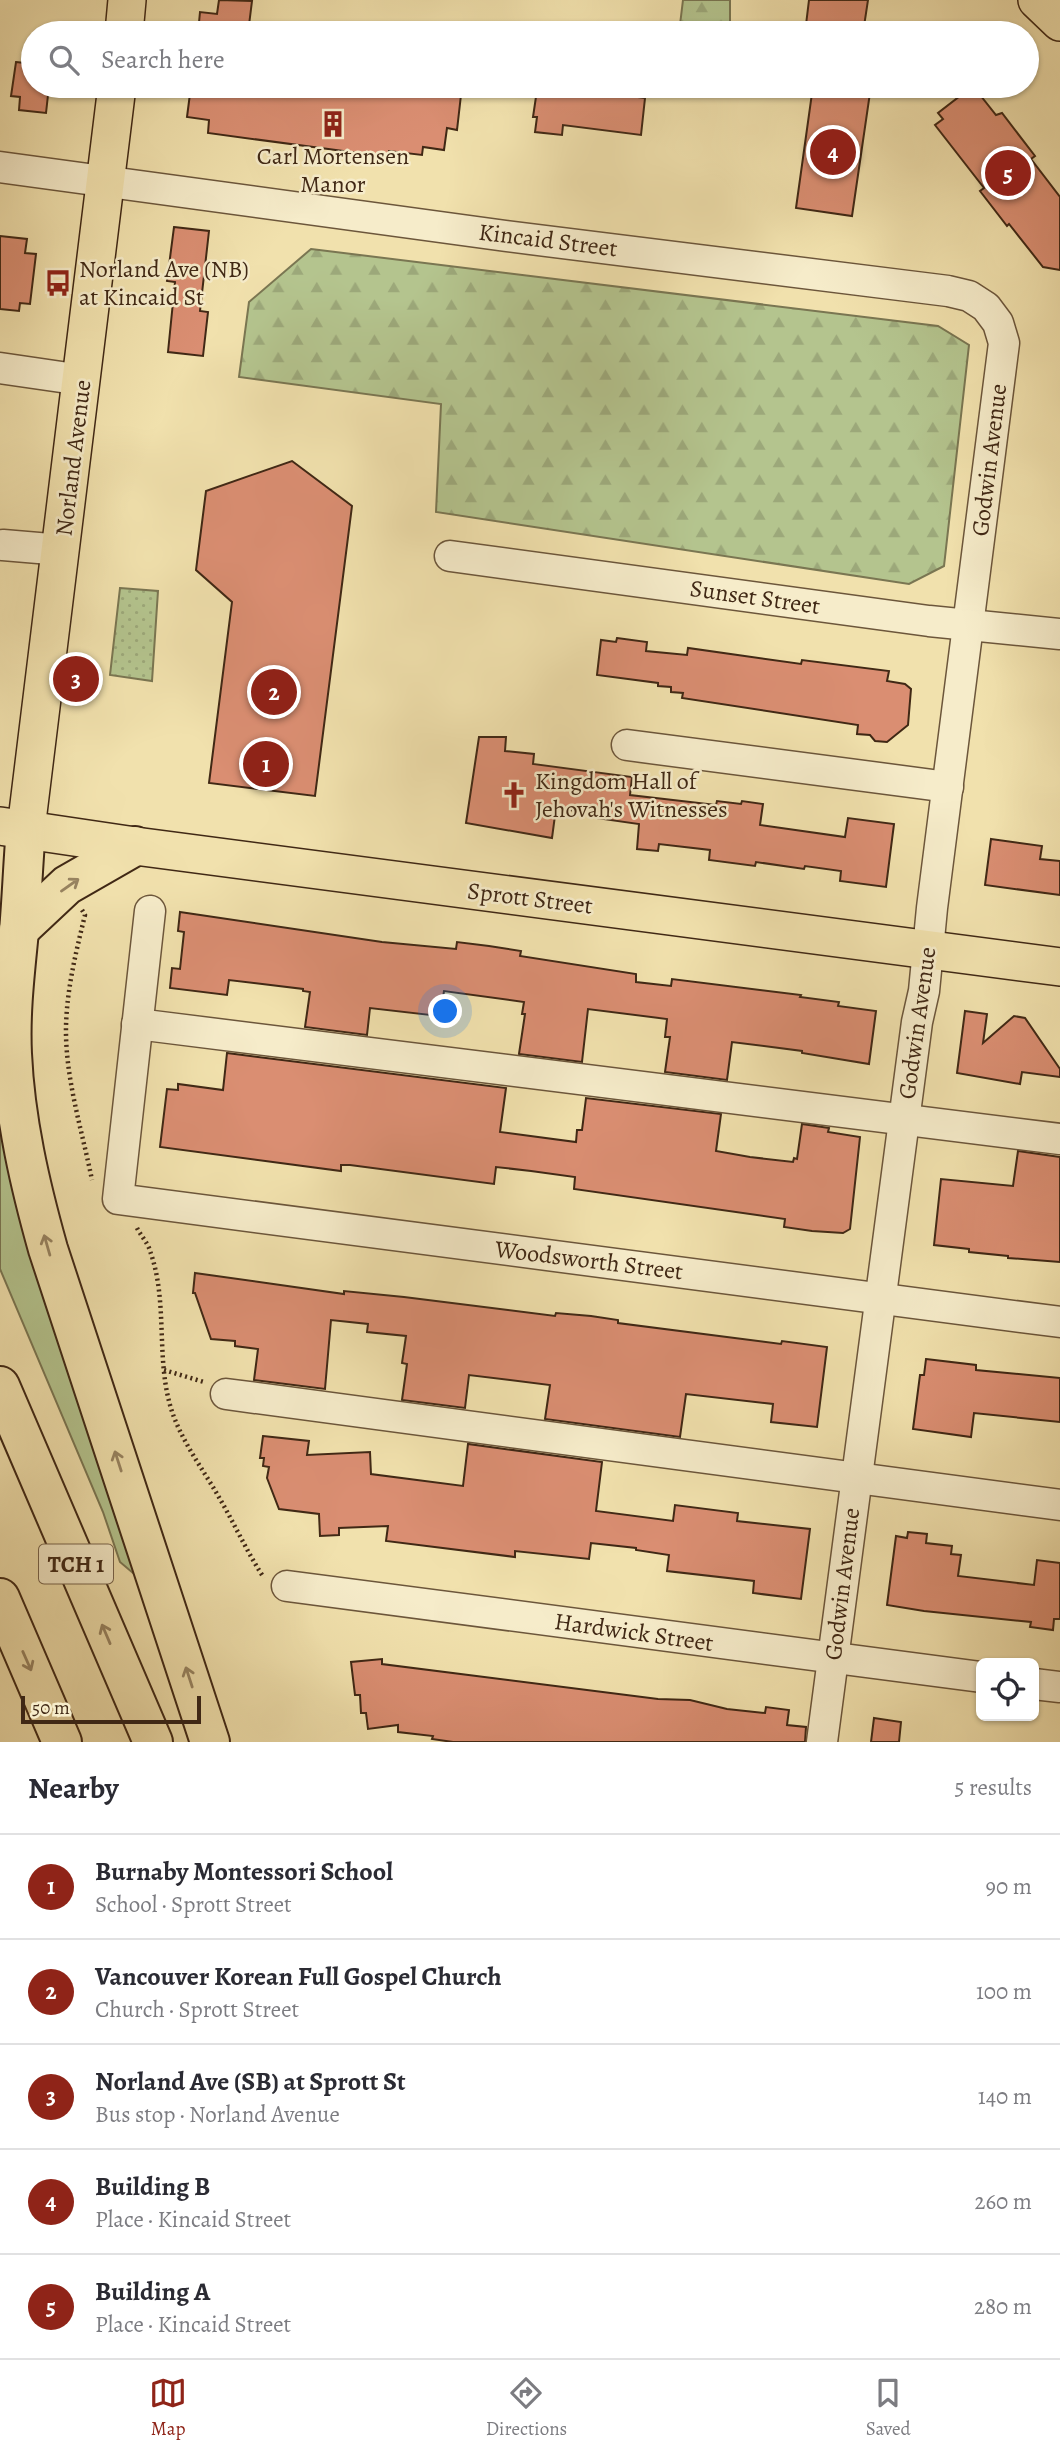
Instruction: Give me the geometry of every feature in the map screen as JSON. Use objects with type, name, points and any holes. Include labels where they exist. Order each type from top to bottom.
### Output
[{"type":"highway","points":[[13,827],[19,930],[12,991],[12,1055],[29,1181],[48,1249],[210,1742]]},
{"type":"highway","points":[[19,930],[67,885],[135,846]]},
{"type":"highway","name":"TCH 1","points":[[0,1385],[153,1742]]},
{"type":"highway","points":[[0,1598],[62,1742]]},
{"type":"main road","points":[[125,21],[127,0]]},
{"type":"main road","points":[[1037,0],[1060,22]]},
{"type":"main road","name":"Norland Avenue","points":[[13,827],[62,550],[116,98]]},
{"type":"main road","name":"Sprott Street","points":[[13,827],[135,846],[1060,967]]},
{"type":"street","name":"Kincaid Street","points":[[0,167],[506,236],[948,291],[969,296],[986,307]]},
{"type":"street","name":"Godwin Avenue","points":[[822,1742],[917,1022],[924,991],[967,626],[997,409],[1004,343],[998,323],[986,307]]},
{"type":"street","points":[[0,368],[82,380]]},
{"type":"street","points":[[1,546],[62,550]]},
{"type":"street","name":"Sunset Street","points":[[450,556],[967,626],[1060,634]]},
{"type":"street","points":[[628,745],[948,787]]},
{"type":"street","points":[[118,1199],[150,911]]},
{"type":"street","points":[[137,1024],[1060,1139]]},
{"type":"street","name":"Woodsworth Street","points":[[118,1199],[1060,1322]]},
{"type":"street","points":[[226,1394],[1060,1505]]},
{"type":"street","name":"Hardwick Street","points":[[287,1586],[976,1676]]},
{"type":"street","points":[[1039,1685],[1060,1687]]},
{"type":"path","points":[[81,907],[85,915],[71,971],[66,1027],[70,1075],[94,1185],[118,1199],[150,1249],[159,1293],[169,1404],[177,1425],[264,1578],[287,1586]]},
{"type":"path","points":[[164,1370],[196,1378],[226,1394]]},
{"type":"green space","points":[[683,0],[730,0],[730,21],[680,21]]},
{"type":"green space","points":[[311,249],[938,326],[969,345],[944,566],[909,584],[436,512],[441,404],[239,377],[249,302]]},
{"type":"green space","points":[[120,588],[158,591],[152,681],[110,675]]},
{"type":"green space","points":[[0,1134],[153,1590],[120,1562],[103,1512],[0,1269]]},
{"type":"building","points":[[219,0],[252,1],[250,21],[199,21],[200,12],[217,14]]},
{"type":"building","points":[[809,0],[868,0],[865,21],[806,21]]},
{"type":"building","points":[[16,62],[21,63],[21,98],[48,98],[46,113],[19,110],[20,97],[11,96]]},
{"type":"building","name":"Carl Mortensen Manor","points":[[189,98],[461,98],[457,130],[447,128],[444,150],[423,147],[422,155],[389,151],[388,157],[208,133],[209,120],[187,117]]},
{"type":"building","points":[[536,98],[645,98],[641,135],[563,125],[562,135],[535,132],[537,117],[533,117]]},
{"type":"building","points":[[811,98],[869,98],[852,216],[796,208]]},
{"type":"building","points":[[957,98],[983,98],[996,115],[1002,113],[1035,156],[1031,159],[1060,197],[1060,270],[1043,267],[1009,224],[1007,226],[980,191],[984,188],[935,125],[943,119],[938,113]]},
{"type":"building","points":[[174,227],[209,231],[200,311],[208,312],[203,356],[168,352],[175,282],[167,281]]},
{"type":"building","points":[[0,236],[27,239],[25,253],[36,254],[30,304],[20,303],[19,311],[0,309]]},
{"type":"building","points":[[292,461],[352,506],[315,796],[209,783],[232,602],[196,570],[206,491]]},
{"type":"building","points":[[617,638],[647,642],[646,651],[687,655],[688,648],[801,664],[802,660],[889,671],[887,681],[905,684],[911,689],[908,725],[887,742],[875,741],[870,735],[857,734],[858,725],[682,698],[683,693],[671,692],[671,687],[658,686],[658,683],[597,675],[601,640],[616,642]]},
{"type":"building","points":[[479,737],[506,737],[505,751],[534,754],[533,764],[632,777],[630,795],[716,805],[717,801],[763,804],[760,825],[845,837],[848,818],[894,824],[886,887],[840,881],[841,871],[756,862],[755,866],[709,860],[710,850],[659,844],[658,851],[637,849],[639,824],[596,818],[596,814],[556,808],[552,838],[466,823]]},
{"type":"building","points":[[991,839],[1042,846],[1040,859],[1060,861],[1060,895],[985,885]]},
{"type":"building","points":[[180,912],[382,942],[456,949],[457,942],[489,946],[521,951],[520,956],[636,974],[636,982],[671,986],[672,979],[839,1002],[838,1006],[876,1011],[869,1064],[802,1051],[732,1042],[727,1080],[665,1072],[670,1037],[665,1037],[667,1019],[588,1009],[582,1062],[519,1054],[525,1014],[522,1014],[524,1002],[444,991],[442,1004],[431,1003],[430,1015],[370,1008],[367,1035],[305,1027],[310,992],[303,989],[229,980],[227,995],[170,988],[172,968],[180,969],[184,932],[178,931]]},
{"type":"building","points":[[965,1011],[987,1014],[983,1043],[1014,1016],[1025,1018],[1060,1069],[1060,1077],[1022,1072],[1020,1084],[957,1073]]},
{"type":"building","points":[[227,1053],[506,1088],[500,1132],[576,1142],[577,1130],[582,1130],[586,1098],[721,1114],[716,1151],[750,1157],[793,1162],[794,1158],[797,1159],[802,1124],[829,1128],[828,1132],[860,1137],[850,1229],[843,1233],[784,1227],[785,1219],[574,1189],[575,1177],[531,1171],[496,1167],[494,1184],[350,1165],[341,1165],[341,1171],[160,1147],[167,1089],[178,1090],[178,1084],[223,1090]]},
{"type":"building","points":[[1018,1151],[1060,1157],[1060,1262],[1008,1258],[969,1252],[969,1249],[934,1245],[941,1179],[1013,1186]]},
{"type":"building","points":[[195,1273],[344,1294],[344,1291],[404,1297],[555,1316],[556,1313],[591,1316],[618,1320],[618,1323],[781,1344],[782,1341],[827,1347],[817,1427],[771,1422],[773,1404],[686,1394],[680,1437],[545,1419],[550,1385],[469,1375],[465,1408],[402,1400],[407,1364],[402,1363],[406,1336],[367,1332],[368,1324],[331,1320],[325,1389],[254,1380],[258,1349],[235,1346],[235,1341],[211,1339],[193,1293]]},
{"type":"building","points":[[926,1359],[976,1365],[976,1370],[1060,1378],[1060,1422],[974,1413],[971,1437],[913,1429],[920,1375],[924,1375]]},
{"type":"building","points":[[263,1436],[309,1441],[307,1455],[370,1452],[371,1474],[463,1486],[468,1444],[602,1462],[596,1511],[673,1521],[675,1505],[738,1513],[737,1521],[810,1529],[801,1599],[753,1593],[754,1581],[667,1571],[669,1555],[636,1548],[591,1543],[589,1559],[515,1551],[515,1557],[386,1541],[388,1526],[339,1528],[339,1535],[320,1536],[319,1514],[279,1509],[267,1478],[269,1467],[263,1466],[264,1458],[260,1458]]},
{"type":"building","points":[[908,1532],[927,1534],[926,1543],[952,1546],[951,1554],[961,1555],[958,1576],[1034,1585],[1037,1560],[1060,1563],[1060,1619],[1054,1619],[1053,1630],[1030,1627],[1031,1622],[887,1605],[896,1536],[907,1538]]},
{"type":"building","points":[[382,1659],[382,1664],[658,1699],[690,1700],[727,1709],[765,1713],[766,1707],[789,1710],[787,1725],[806,1727],[805,1742],[453,1742],[432,1739],[433,1736],[398,1732],[398,1725],[368,1729],[366,1713],[361,1713],[360,1695],[355,1695],[351,1662]]},
{"type":"building","points":[[874,1718],[901,1722],[899,1742],[871,1742]]},
{"type":"place","name":"Carl Mortensen Manor","points":[[333,124]]},
{"type":"place","name":"Building B","points":[[833,152]]},
{"type":"place","name":"Building A","points":[[1008,173]]},
{"type":"place","name":"Norland Ave (NB) at Kincaid St","points":[[58,283]]},
{"type":"place","name":"Norland Ave (SB) at Sprott St","points":[[76,679]]},
{"type":"place","name":"Vancouver Korean Full Gospel Church","points":[[274,692]]},
{"type":"place","name":"Burnaby Montessori School","points":[[266,764]]},
{"type":"place","name":"Kingdom Hall of Jehovah's Witnesses","points":[[514,795]]}]
